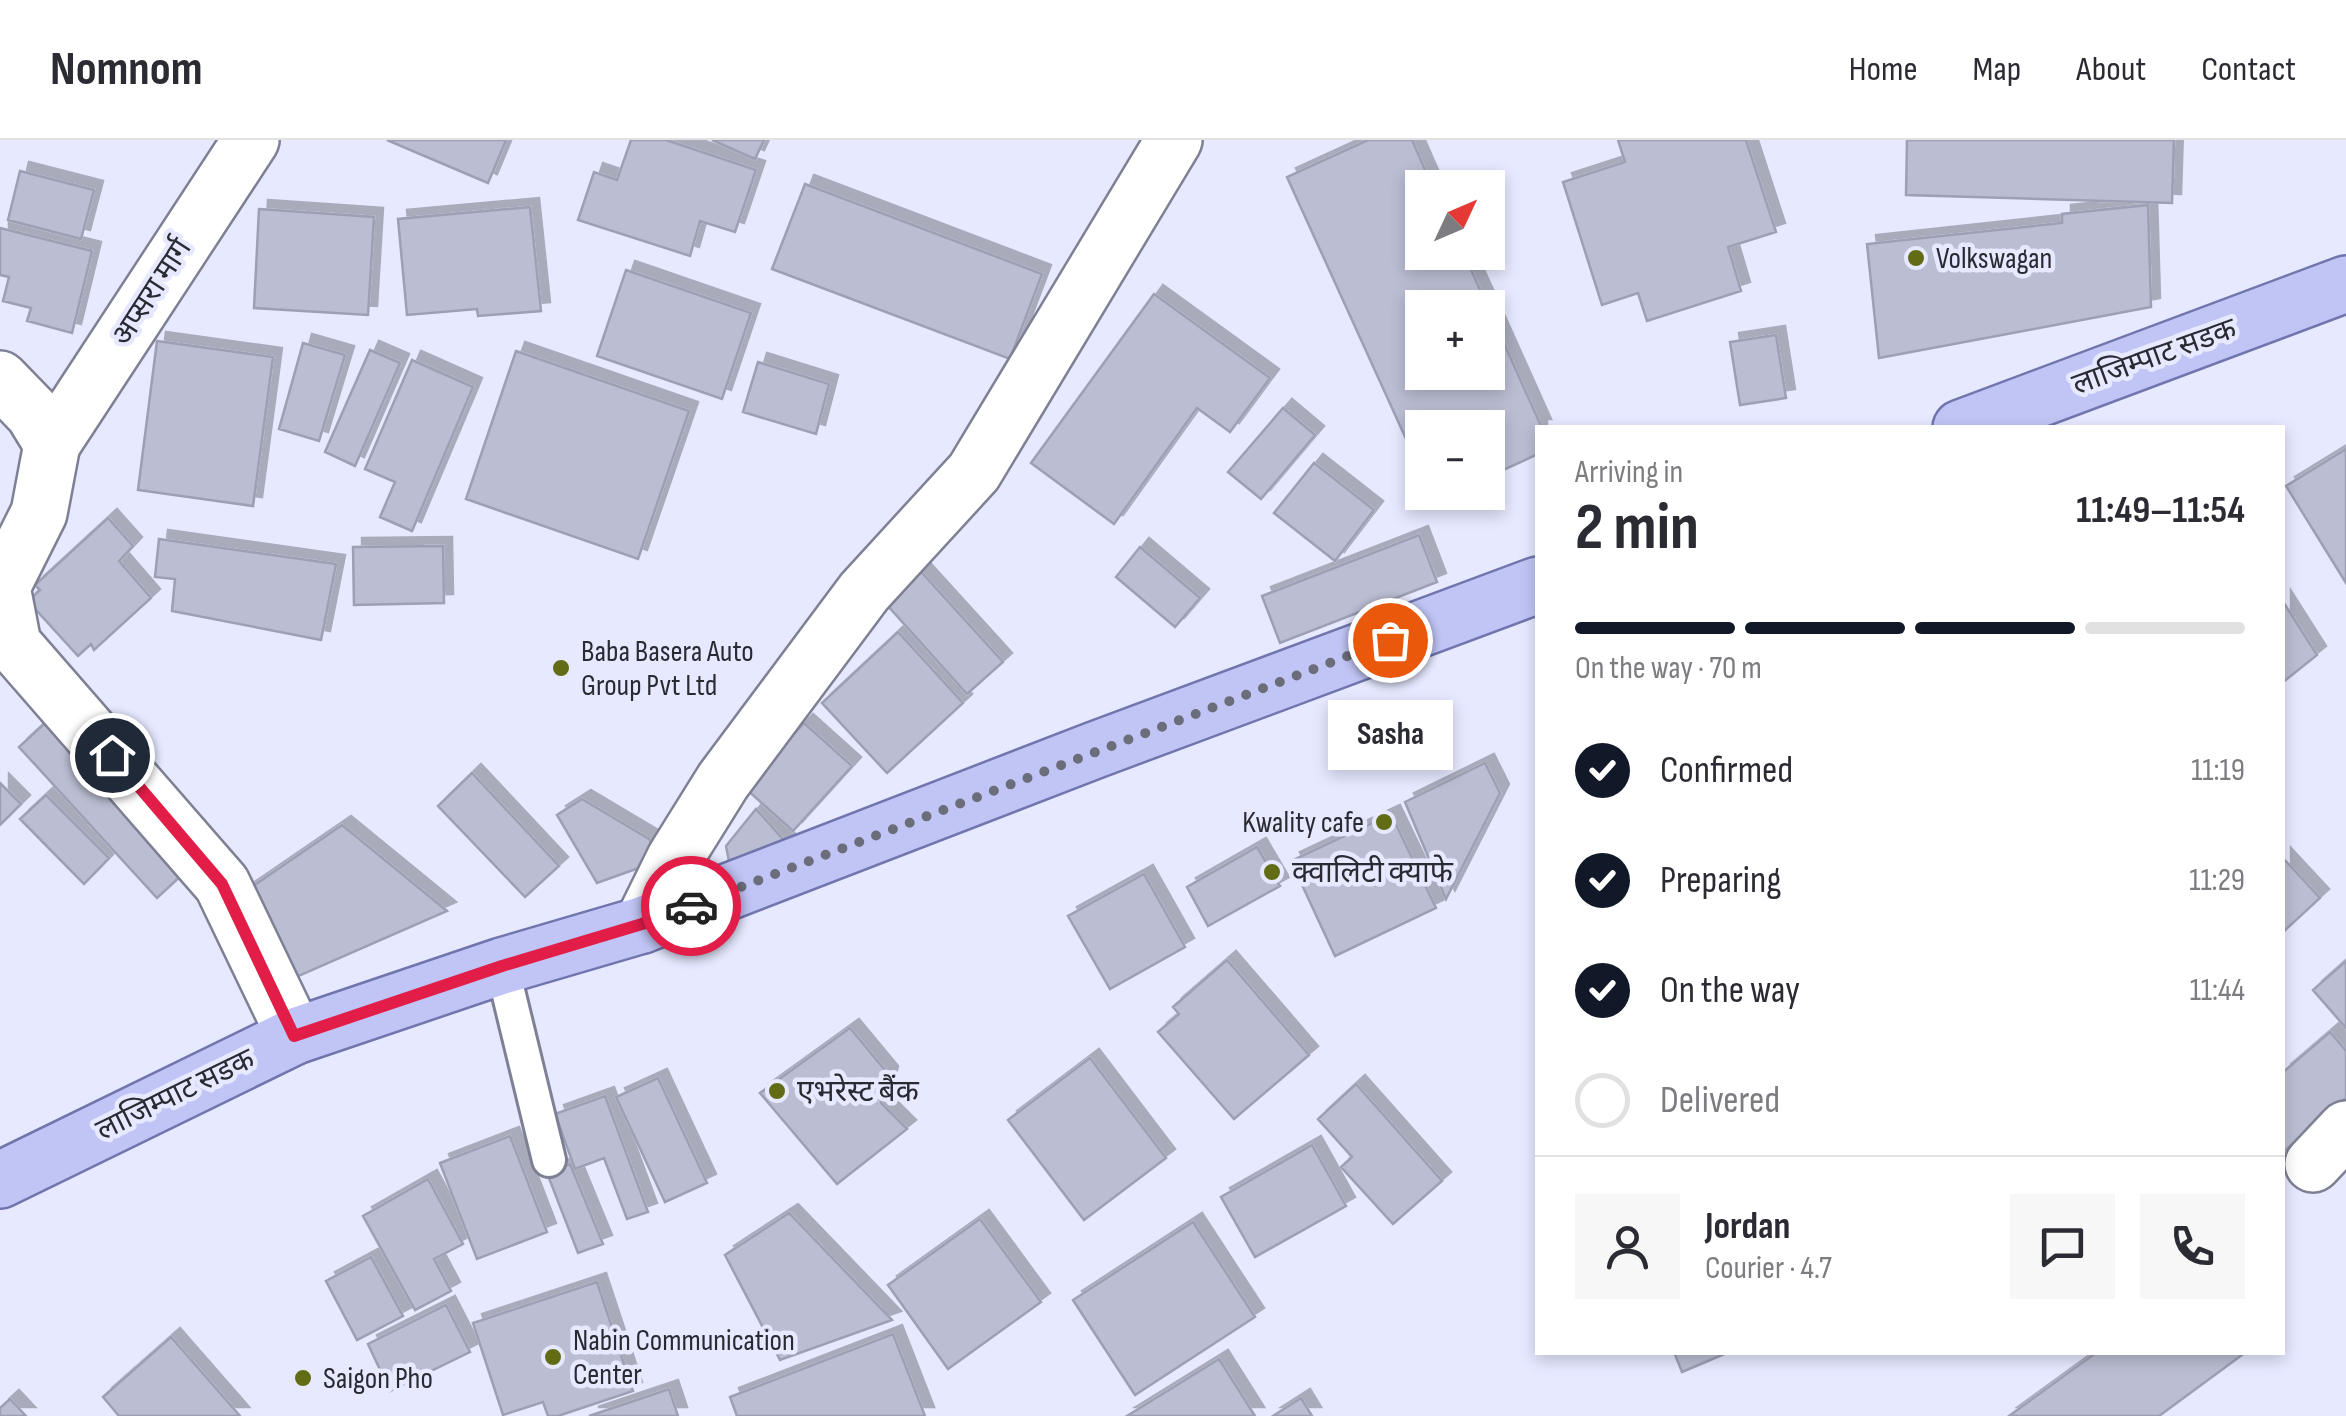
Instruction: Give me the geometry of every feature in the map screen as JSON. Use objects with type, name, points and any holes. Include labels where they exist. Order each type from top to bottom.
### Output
[{"type":"main road","name":"लाजिम्पाट सडक","points":[[1970,425],[2346,284]]},
{"type":"main road","name":"लाजिम्पाट सडक","points":[[0,1180],[294,1036],[642,924],[1535,586]]},
{"type":"street","name":"अप्सरा मार्ग","points":[[52,444],[250,140]]},
{"type":"street","points":[[642,924],[676,858],[723,782],[864,592],[974,472],[1174,140]]},
{"type":"street","points":[[0,378],[33,413],[52,444],[39,513],[2,587],[14,644],[222,884],[294,1036]]},
{"type":"lane","points":[[502,966],[548,1160]]},
{"type":"building","points":[[387,140],[506,140],[488,183]]},
{"type":"building","points":[[631,140],[666,140],[756,170],[735,232],[700,221],[690,256],[578,220],[594,172],[617,180]]},
{"type":"building","points":[[712,140],[764,140],[755,159]]},
{"type":"building","points":[[1368,140],[1412,140],[1425,170],[1405,170],[1405,270],[1471,270],[1480,290],[1405,290],[1405,390],[1505,390],[1505,346],[1541,425],[1535,425],[1535,455],[1505,469],[1505,410],[1405,410],[1405,437],[1287,177]]},
{"type":"building","points":[[1618,140],[1746,140],[1776,232],[1728,247],[1741,291],[1647,321],[1638,293],[1602,305],[1563,182],[1625,162]]},
{"type":"building","points":[[1907,140],[2174,140],[2172,203],[1906,195]]},
{"type":"building","points":[[20,171],[94,190],[81,239],[8,220]]},
{"type":"building","points":[[805,184],[1042,274],[1010,359],[772,269]]},
{"type":"building","points":[[2148,205],[2151,307],[1879,358],[1867,244],[2062,223],[2062,214]]},
{"type":"building","points":[[530,207],[541,311],[478,316],[477,309],[407,315],[398,219]]},
{"type":"building","points":[[259,209],[374,217],[368,315],[254,308]]},
{"type":"building","points":[[0,228],[92,251],[72,333],[27,321],[31,308],[3,301],[9,277],[0,275]]},
{"type":"building","points":[[626,270],[751,313],[722,399],[597,356]]},
{"type":"building","points":[[1154,294],[1270,378],[1230,432],[1197,408],[1114,524],[1031,463]]},
{"type":"building","points":[[1776,335],[1786,398],[1740,405],[1730,342]]},
{"type":"building","points":[[157,341],[273,357],[253,506],[138,490]]},
{"type":"building","points":[[303,343],[345,355],[319,441],[279,429]]},
{"type":"building","points":[[370,350],[400,363],[355,466],[325,452]]},
{"type":"building","points":[[516,351],[689,411],[638,559],[466,499]]},
{"type":"building","points":[[412,360],[473,387],[412,531],[380,517],[395,482],[365,469]]},
{"type":"building","points":[[758,362],[829,384],[816,434],[743,412]]},
{"type":"building","points":[[1283,408],[1315,435],[1261,499],[1228,472]]},
{"type":"building","points":[[2346,449],[2346,583],[2286,486]]},
{"type":"building","points":[[1314,463],[1374,510],[1335,561],[1274,513]]},
{"type":"building","points":[[108,518],[133,546],[119,561],[151,598],[94,650],[91,644],[78,656],[28,601],[40,590],[35,585]]},
{"type":"building","points":[[1419,535],[1437,582],[1280,643],[1262,596]]},
{"type":"building","points":[[159,539],[336,564],[321,640],[172,611],[175,579],[155,577]]},
{"type":"building","points":[[443,546],[444,603],[354,605],[353,547]]},
{"type":"building","points":[[1140,547],[1200,598],[1175,627],[1116,577]]},
{"type":"building","points":[[914,564],[1003,662],[967,694],[879,596]]},
{"type":"building","points":[[2285,605],[2317,655],[2285,681]]},
{"type":"building","points":[[898,632],[963,703],[887,773],[822,703]]},
{"type":"building","points":[[45,723],[183,874],[157,898],[19,747]]},
{"type":"building","points":[[804,723],[852,766],[793,831],[745,788]]},
{"type":"building","points":[[1485,763],[1500,793],[1446,899],[1405,802]]},
{"type":"building","points":[[472,773],[559,866],[525,897],[438,806]]},
{"type":"building","points":[[0,783],[21,804],[0,825]]},
{"type":"building","points":[[46,795],[109,858],[84,884],[20,819]]},
{"type":"building","points":[[582,799],[649,839],[661,860],[597,883],[557,815]]},
{"type":"building","points":[[756,809],[798,856],[733,882],[726,846]]},
{"type":"building","points":[[1391,814],[1436,908],[1335,956],[1291,861]]},
{"type":"building","points":[[342,825],[447,911],[294,978],[246,891]]},
{"type":"building","points":[[1257,847],[1280,886],[1208,926],[1187,887]]},
{"type":"building","points":[[2285,860],[2320,898],[2285,930]]},
{"type":"building","points":[[1144,874],[1185,947],[1110,989],[1068,916]]},
{"type":"building","points":[[1227,960],[1309,1055],[1234,1119],[1158,1032],[1179,1014],[1173,1007]]},
{"type":"building","points":[[2346,961],[2346,1028],[2313,990]]},
{"type":"building","points":[[850,1028],[889,1075],[881,1103],[907,1129],[837,1184],[760,1093]]},
{"type":"building","points":[[2330,1032],[2346,1051],[2346,1098],[2285,1150],[2285,1070]]},
{"type":"building","points":[[1090,1058],[1166,1158],[1084,1220],[1008,1120]]},
{"type":"building","points":[[658,1078],[707,1183],[665,1202],[616,1097]]},
{"type":"building","points":[[1356,1084],[1442,1181],[1393,1224],[1341,1167],[1352,1157],[1318,1119]]},
{"type":"building","points":[[605,1096],[648,1212],[627,1219],[604,1158],[575,1169],[555,1114]]},
{"type":"building","points":[[510,1136],[547,1232],[477,1259],[440,1163]]},
{"type":"building","points":[[1312,1145],[1346,1206],[1255,1257],[1221,1197]]},
{"type":"building","points":[[570,1164],[603,1244],[578,1253],[547,1173]]},
{"type":"building","points":[[428,1179],[463,1244],[434,1259],[451,1291],[415,1310],[363,1216]]},
{"type":"building","points":[[789,1213],[892,1320],[780,1360],[725,1255]]},
{"type":"building","points":[[980,1219],[1041,1302],[948,1369],[888,1285]]},
{"type":"building","points":[[1193,1222],[1255,1317],[1135,1395],[1073,1300]]},
{"type":"building","points":[[371,1257],[403,1316],[357,1340],[326,1281]]},
{"type":"building","name":"Nabin Communication Center","points":[[597,1282],[633,1391],[558,1416],[548,1416],[543,1402],[503,1415],[473,1323]]},
{"type":"building","points":[[446,1305],[470,1352],[390,1391],[368,1344]]},
{"type":"building","points":[[893,1334],[925,1416],[737,1416],[730,1397]]},
{"type":"building","points":[[171,1337],[240,1416],[119,1416],[103,1397]]},
{"type":"building","points":[[1675,1355],[1722,1355],[1682,1372]]},
{"type":"building","points":[[2093,1355],[2242,1355],[2159,1416],[2009,1416]]},
{"type":"building","points":[[1219,1359],[1255,1416],[1127,1416]]},
{"type":"building","points":[[669,1389],[678,1416],[589,1416]]},
{"type":"building","points":[[1301,1398],[1312,1416],[1273,1416]]},
{"type":"building","points":[[10,1399],[26,1416],[0,1416],[0,1408]]},
{"type":"way so far","points":[[691,906],[1390,640]]},
{"type":"place","name":"Volkswagan","points":[[1916,258]]},
{"type":"place","name":"Sasha","points":[[1390,640]]},
{"type":"place","name":"Baba Basera Auto Group Pvt Ltd","points":[[561,668]]},
{"type":"place","name":"Kwality cafe","points":[[1384,822]]},
{"type":"place","name":"क्वालिटी क्याफे","points":[[1272,872]]},
{"type":"place","name":"एभरेस्ट बैंक","points":[[777,1091]]},
{"type":"place","name":"Nabin Communication Center","points":[[553,1357]]},
{"type":"place","name":"Saigon Pho","points":[[303,1378]]},
{"type":"route","points":[[112,755],[222,884],[294,1036],[691,906]]}]
